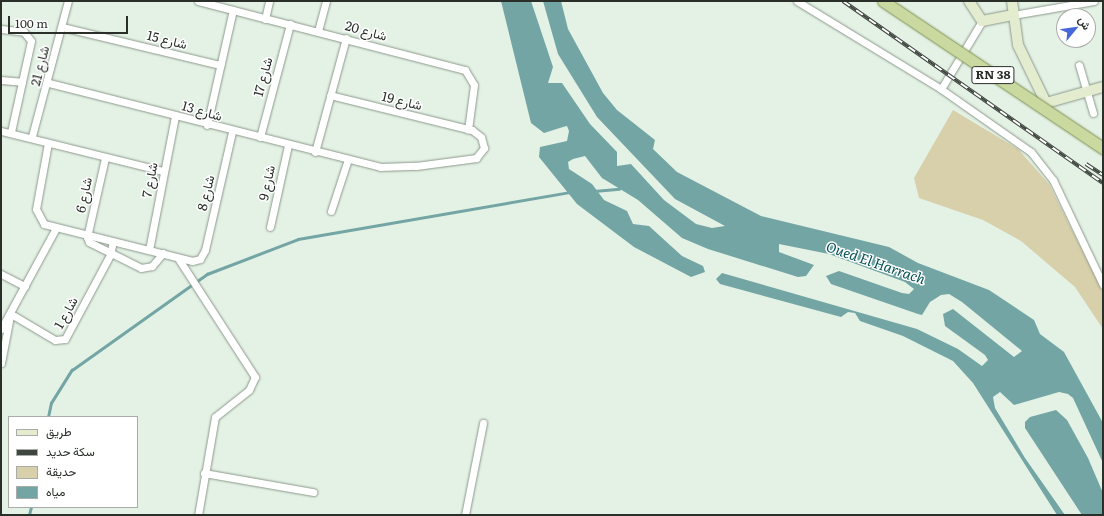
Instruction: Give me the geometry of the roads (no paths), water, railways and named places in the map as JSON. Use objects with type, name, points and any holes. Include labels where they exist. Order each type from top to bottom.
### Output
[{"type":"main road","name":"RN 38","points":[[883,1],[1103,148]]},
{"type":"street","name":"شارع 21","points":[[32,136],[49,83],[68,1]]},
{"type":"street","name":"شارع 20","points":[[198,1],[208,2],[265,19],[346,38],[469,72],[474,85],[468,130]]},
{"type":"street","points":[[265,19],[269,1]]},
{"type":"street","points":[[318,31],[326,1]]},
{"type":"street","points":[[798,1],[941,89],[1011,137],[1044,166],[1062,196],[1103,285]]},
{"type":"street","points":[[969,1],[982,21]]},
{"type":"street","points":[[1012,1],[1018,45],[1046,103],[1103,87]]},
{"type":"street","points":[[941,89],[982,21],[1094,1]]},
{"type":"street","points":[[207,125],[233,10]]},
{"type":"street","name":"شارع 17","points":[[260,137],[290,24]]},
{"type":"street","name":"شارع 15","points":[[62,27],[220,65]]},
{"type":"street","points":[[1,29],[24,32],[30,38],[11,132]]},
{"type":"street","points":[[315,152],[346,38]]},
{"type":"street","points":[[1079,65],[1093,113]]},
{"type":"street","points":[[1,80],[22,82]]},
{"type":"street","name":"شارع 13","points":[[49,83],[232,132],[260,137],[315,152],[395,168],[476,158],[484,144],[479,134],[468,130]]},
{"type":"street","name":"شارع 19","points":[[330,96],[468,130]]},
{"type":"street","name":"شارع 7","points":[[149,250],[163,171],[175,116]]},
{"type":"street","points":[[1,130],[32,136],[48,143],[163,171]]},
{"type":"street","name":"شارع 8","points":[[178,258],[200,259],[206,246],[232,132]]},
{"type":"street","points":[[48,143],[36,209],[41,222],[56,230],[113,241],[178,258],[210,304],[255,377],[249,390],[215,417],[198,515]]},
{"type":"street","name":"شارع 9","points":[[270,227],[288,145]]},
{"type":"street","name":"شارع 6","points":[[87,237],[105,158]]},
{"type":"street","points":[[331,211],[348,159]]},
{"type":"street","points":[[1,328],[11,314],[24,286],[56,230]]},
{"type":"street","points":[[87,237],[91,245],[110,255],[145,268],[163,254]]},
{"type":"street","name":"شارع 1","points":[[11,314],[55,340],[65,339],[110,255],[113,241]]},
{"type":"street","points":[[1,274],[24,286]]},
{"type":"street","points":[[1,362],[11,314]]},
{"type":"street","points":[[465,515],[482,423]]},
{"type":"street","points":[[204,474],[313,492]]},
{"type":"water","name":"Oued El Harrach","points":[[501,1],[531,1],[553,67],[548,83],[562,83],[590,124],[617,152],[617,166],[631,164],[664,200],[696,224],[712,228],[725,226],[675,199],[597,117],[558,54],[543,1],[561,1],[568,29],[603,93],[617,110],[655,140],[653,149],[677,172],[761,216],[889,247],[918,263],[989,290],[1034,320],[1040,334],[1064,352],[1103,423],[1103,463],[1073,398],[1068,394],[1059,392],[1014,405],[1000,392],[993,397],[995,408],[1025,458],[1065,515],[1057,515],[973,383],[953,361],[903,336],[860,321],[855,313],[848,312],[841,317],[720,284],[716,279],[722,273],[917,329],[958,349],[982,366],[988,360],[985,355],[945,326],[943,314],[953,309],[1014,357],[1022,351],[962,302],[949,294],[941,295],[930,302],[922,315],[831,284],[826,276],[839,271],[902,293],[909,294],[914,289],[905,282],[829,254],[779,244],[779,252],[814,265],[806,276],[798,277],[708,249],[682,238],[638,200],[602,178],[585,156],[568,162],[569,169],[592,184],[604,200],[627,211],[633,224],[649,226],[682,256],[703,266],[705,272],[691,277],[634,247],[577,204],[539,157],[540,147],[567,141],[569,131],[567,126],[544,133],[531,123]]},
{"type":"water","points":[[1056,410],[1067,420],[1088,458],[1103,493],[1103,515],[1082,515],[1025,428],[1025,422],[1030,417]]},
{"type":"waterway","points":[[594,191],[619,189]]},
{"type":"waterway","points":[[48,416],[51,403],[72,370],[207,274],[298,239],[569,192]]},
{"type":"waterway","points":[[29,515],[31,508]]},
{"type":"railway","points":[[843,1],[1103,183]]},
{"type":"railway","points":[[1086,164],[1103,175]]}]
